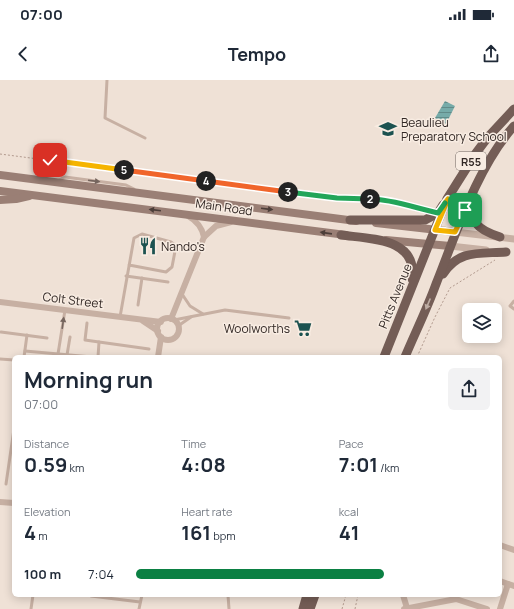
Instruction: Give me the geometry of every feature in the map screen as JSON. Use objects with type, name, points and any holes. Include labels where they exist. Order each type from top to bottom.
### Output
[{"type":"main road","name":"R55","points":[[430,244],[448,199],[476,153],[488,137],[514,109]]},
{"type":"main road","name":"R55","points":[[406,355],[436,286],[455,232],[496,151],[514,126]]},
{"type":"main road","name":"Main Road","points":[[0,175],[455,232]]},
{"type":"main road","points":[[476,188],[472,210],[474,220],[484,231],[500,237]]},
{"type":"main road","name":"Main Road","points":[[0,191],[180,213],[341,235],[450,246]]},
{"type":"main road","points":[[0,200],[34,196]]},
{"type":"main road","points":[[350,220],[425,220],[438,213],[448,199]]},
{"type":"main road","points":[[341,235],[372,239],[404,249],[409,254],[413,265],[411,289]]},
{"type":"main road","name":"Pitts Avenue","points":[[385,355],[430,244]]},
{"type":"main road","points":[[436,286],[448,267],[460,257],[510,252]]},
{"type":"main road","points":[[303,609],[306,597]]},
{"type":"main road","points":[[310,609],[314,597]]},
{"type":"street","points":[[180,213],[197,222],[201,227],[204,238]]},
{"type":"street","points":[[160,355],[168,340],[176,336],[174,322],[182,294],[204,238],[216,226],[239,221]]},
{"type":"street","points":[[455,232],[514,239]]},
{"type":"street","points":[[450,246],[510,252]]},
{"type":"street","name":"Colt Street","points":[[0,302],[143,321],[161,322]]},
{"type":"street","points":[[159,355],[161,337],[158,331],[161,322],[167,319],[174,322]]},
{"type":"street","name":"Colt Street","points":[[143,321],[158,331]]},
{"type":"street","points":[[161,337],[168,340]]},
{"type":"street","points":[[0,502],[12,503]]},
{"type":"street","points":[[502,546],[514,550]]},
{"type":"street","points":[[500,609],[511,585]]},
{"type":"street","points":[[403,597],[405,609],[456,599],[485,609]]},
{"type":"lane","points":[[106,80],[104,117],[145,138]]},
{"type":"lane","points":[[120,317],[126,276],[134,238],[140,234],[171,242],[176,246],[172,267],[166,272],[129,265]]},
{"type":"lane","points":[[126,276],[168,282]]},
{"type":"lane","points":[[138,305],[142,278]]},
{"type":"lane","points":[[182,294],[190,306],[204,314]]},
{"type":"lane","points":[[514,301],[510,306],[514,309]]},
{"type":"lane","points":[[58,354],[65,310]]},
{"type":"lane","points":[[174,322],[192,316],[225,310],[289,318]]},
{"type":"lane","points":[[174,322],[192,316]]},
{"type":"lane","points":[[87,323],[85,340],[149,349]]},
{"type":"lane","points":[[1,332],[47,338]]},
{"type":"lane","points":[[24,355],[27,336]]},
{"type":"lane","points":[[25,351],[68,355],[70,337]]},
{"type":"lane","points":[[98,355],[99,342]]},
{"type":"lane","points":[[0,359],[12,360]]},
{"type":"lane","points":[[6,484],[12,443]]},
{"type":"lane","points":[[31,609],[34,597]]},
{"type":"lane","points":[[99,597],[140,602]]},
{"type":"lane","points":[[139,609],[141,597]]},
{"type":"lane","points":[[228,597],[229,609]]},
{"type":"path","points":[[0,154],[337,198],[390,200],[399,204],[438,213]]},
{"type":"path","points":[[418,355],[435,316],[450,288],[496,260]]},
{"type":"path","points":[[342,609],[345,597]]},
{"type":"path","points":[[355,609],[358,597]]},
{"type":"water","points":[[445,101],[455,106],[446,124],[435,118]]},
{"type":"place","name":"Beaulieu Preparatory School","points":[[388,129]]},
{"type":"place","name":"Nando's","points":[[148,246]]},
{"type":"place","name":"Woolworths","points":[[303,328]]},
{"type":"route","points":[[50,160],[337,198],[390,200],[399,204],[438,213],[448,199],[435,230],[455,232],[465,210]]}]
